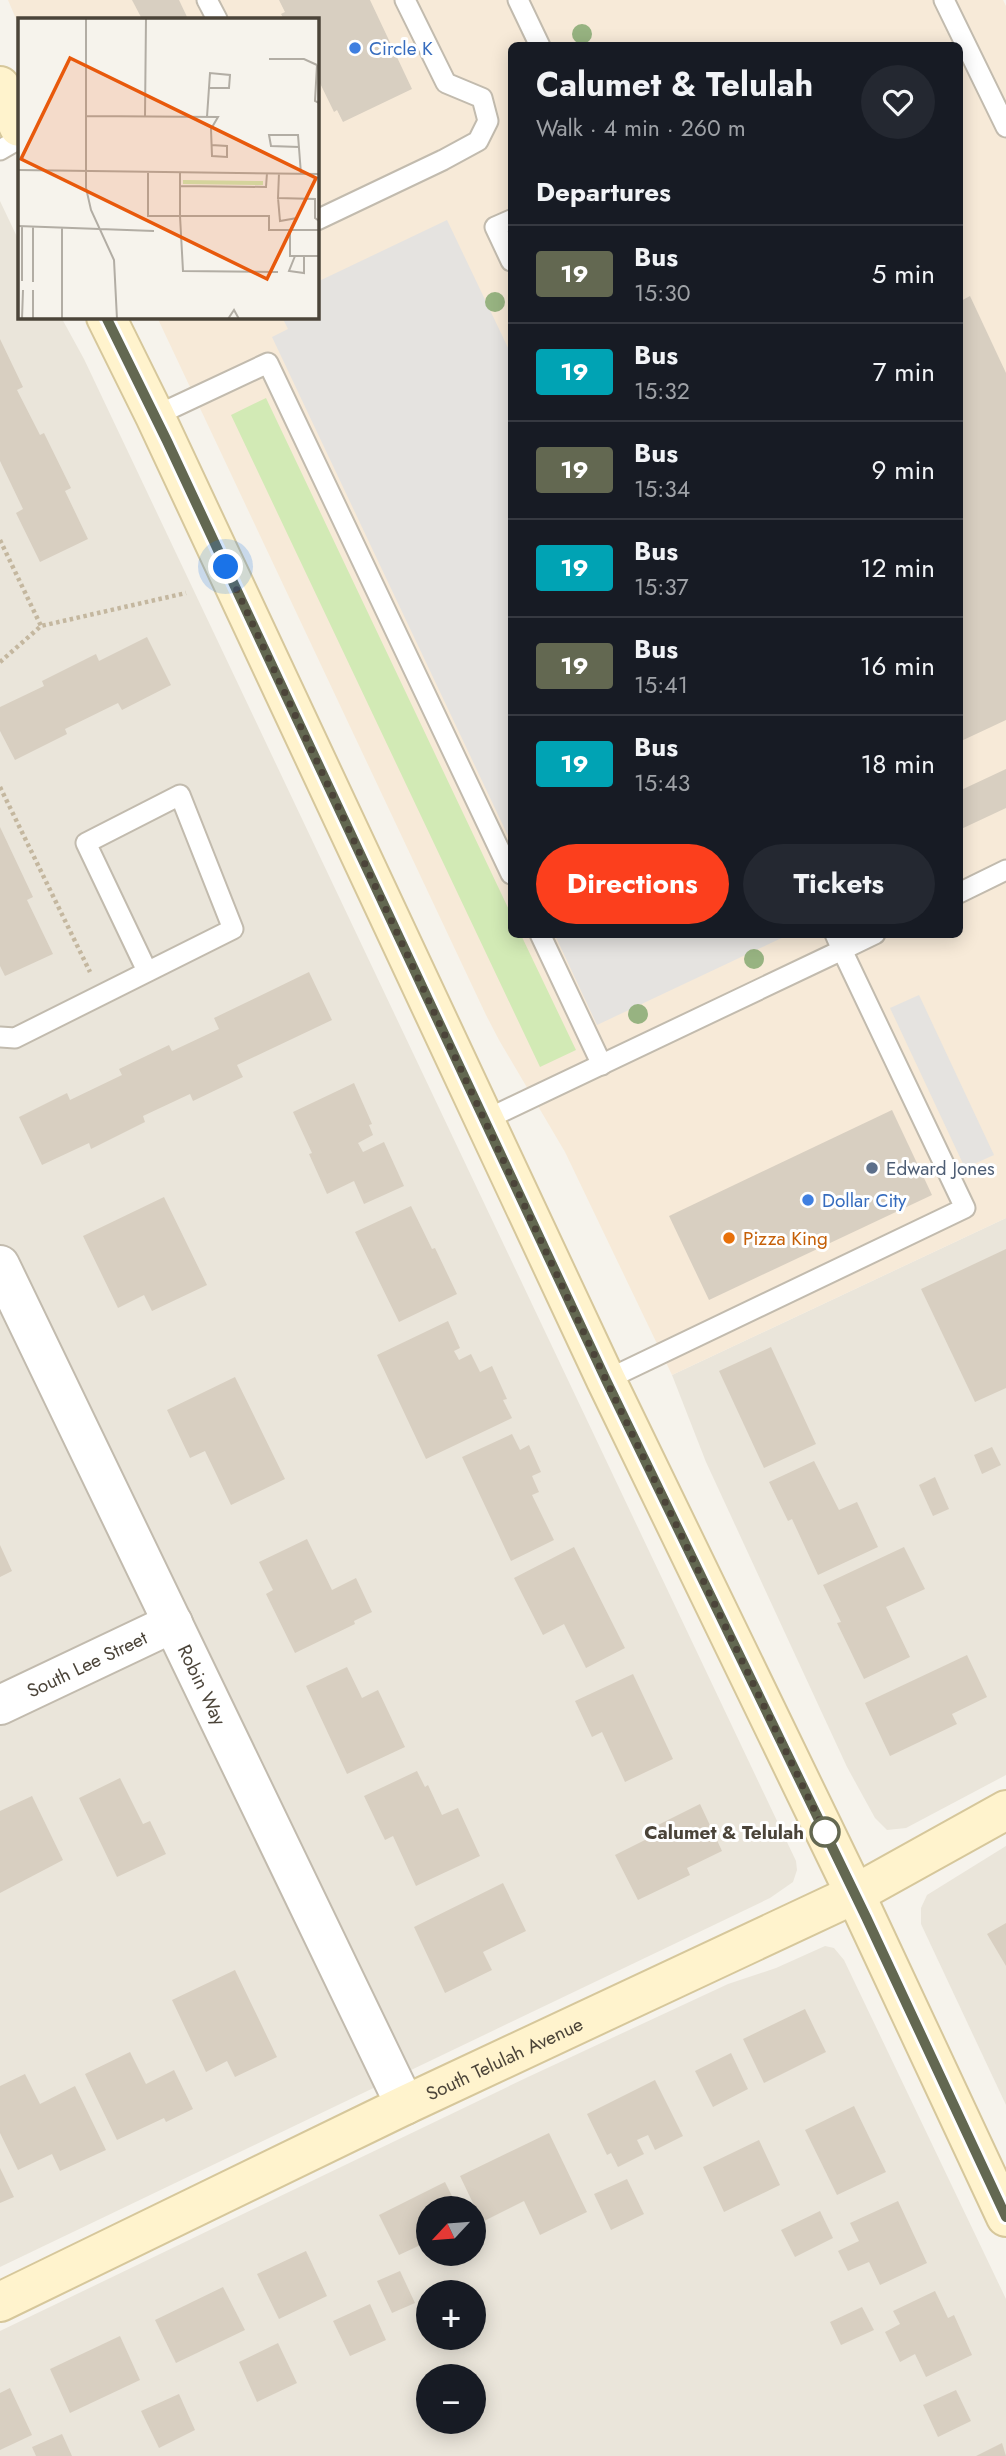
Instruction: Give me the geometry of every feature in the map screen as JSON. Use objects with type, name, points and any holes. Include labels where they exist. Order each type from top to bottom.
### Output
[{"type":"main road","points":[[0,86],[18,125]]},
{"type":"main road","points":[[106,318],[155,416],[606,1380],[855,1894],[1006,2217]]},
{"type":"main road","name":"South Telulah Avenue","points":[[0,2302],[405,2105],[855,1894],[1006,1810]]},
{"type":"street","name":"Robin Way","points":[[0,1265],[405,2105]]},
{"type":"street","name":"South Lee Street","points":[[0,1705],[173,1623]]},
{"type":"lane","points":[[207,0],[216,18]]},
{"type":"lane","points":[[318,220],[478,141],[488,121],[482,98],[446,83],[405,0]]},
{"type":"lane","points":[[518,0],[538,42]]},
{"type":"lane","points":[[944,0],[1006,127]]},
{"type":"lane","points":[[0,150],[18,140]]},
{"type":"lane","points":[[508,221],[495,227],[508,255]]},
{"type":"lane","points":[[155,416],[268,363],[508,868]]},
{"type":"lane","points":[[0,1037],[15,1038],[233,929],[180,795],[86,843],[147,971]]},
{"type":"lane","points":[[963,891],[1006,870]]},
{"type":"lane","points":[[542,938],[602,1065]]},
{"type":"lane","points":[[485,1120],[602,1065],[839,942],[856,938]]},
{"type":"lane","points":[[606,1380],[965,1208],[839,942]]},
{"type":"path","points":[[0,540],[41,626]]},
{"type":"path","points":[[0,662],[41,626],[186,593]]},
{"type":"path","points":[[0,787],[101,995]]},
{"type":"shaded area","points":[[8,0],[1003,0],[1006,6],[1006,1218],[672,1375],[565,1152],[486,1015],[157,318],[318,318],[318,18],[18,18],[18,24]]},
{"type":"shaded area","points":[[0,201],[18,239],[18,318],[62,318],[84,359],[796,1861],[797,1870],[793,1882],[770,1898],[0,2267]]},
{"type":"shaded area","points":[[447,220],[508,348],[508,836],[272,337],[288,329],[282,318],[318,318],[318,282]]},
{"type":"shaded area","points":[[556,938],[782,938],[597,1025]]},
{"type":"shaded area","points":[[919,995],[994,1155],[965,1168],[890,1008]]},
{"type":"shaded area","points":[[1006,1218],[1006,1775],[906,1828],[887,1830],[875,1818],[847,1767],[706,1462],[672,1375]]},
{"type":"shaded area","points":[[1006,1846],[1006,2105],[921,1924],[921,1908],[927,1895]]},
{"type":"shaded area","points":[[825,1946],[834,1948],[844,1960],[1006,2299],[1006,2456],[0,2456],[0,2331],[528,2077],[728,1984],[776,1968]]},
{"type":"green space","points":[[266,398],[508,908],[508,938],[522,938],[576,1050],[540,1067],[231,415]]},
{"type":"building","points":[[132,0],[179,0],[188,18],[141,18]]},
{"type":"building","name":"Circle K","points":[[279,0],[370,0],[412,89],[343,122],[337,110],[334,112],[318,79],[318,18],[283,18],[281,14],[285,12]]},
{"type":"building","points":[[970,296],[1006,373],[1006,720],[963,740],[963,300]]},
{"type":"building","points":[[0,339],[23,387],[17,390],[40,435],[44,433],[71,488],[65,491],[88,539],[40,562],[16,513],[23,509],[0,461]]},
{"type":"building","points":[[147,637],[171,685],[122,710],[118,703],[65,729],[67,734],[15,760],[0,731],[0,707],[44,686],[42,681],[96,654],[99,661]]},
{"type":"building","points":[[1006,769],[1006,808],[963,828],[963,789]]},
{"type":"building","points":[[0,827],[33,897],[27,900],[53,954],[5,976],[0,966]]},
{"type":"building","points":[[309,972],[332,1020],[237,1065],[243,1077],[193,1101],[190,1094],[143,1116],[145,1122],[91,1149],[89,1143],[42,1165],[19,1117],[67,1093],[70,1100],[122,1075],[119,1069],[169,1045],[172,1051],[219,1029],[214,1018]]},
{"type":"building","points":[[354,1083],[372,1124],[369,1125],[373,1135],[358,1143],[363,1152],[384,1142],[404,1186],[364,1204],[354,1181],[327,1194],[293,1112]]},
{"type":"building","points":[[892,1110],[932,1195],[709,1300],[669,1216]]},
{"type":"building","points":[[164,1197],[207,1285],[152,1311],[144,1295],[118,1308],[83,1236]]},
{"type":"building","points":[[411,1206],[457,1294],[399,1322],[355,1232]]},
{"type":"building","points":[[1006,1249],[1006,1388],[975,1402],[921,1289]]},
{"type":"building","points":[[448,1321],[460,1348],[454,1351],[459,1360],[471,1354],[480,1372],[492,1366],[507,1399],[503,1400],[512,1418],[426,1459],[377,1355]]},
{"type":"building","points":[[771,1347],[816,1444],[764,1468],[719,1371]]},
{"type":"building","points":[[235,1377],[285,1479],[231,1505],[205,1451],[190,1458],[167,1410]]},
{"type":"building","points":[[512,1434],[520,1450],[529,1445],[541,1472],[532,1476],[539,1492],[532,1495],[554,1540],[511,1561],[462,1457]]},
{"type":"building","points":[[992,1447],[1001,1465],[982,1474],[974,1455]]},
{"type":"building","points":[[814,1461],[839,1510],[857,1502],[878,1547],[818,1575],[792,1519],[788,1521],[769,1482]]},
{"type":"building","points":[[935,1477],[949,1509],[933,1516],[919,1485]]},
{"type":"building","points":[[307,1539],[332,1590],[356,1578],[372,1612],[354,1621],[355,1624],[295,1653],[266,1594],[273,1590],[259,1562]]},
{"type":"building","points":[[0,1545],[12,1571],[0,1577]]},
{"type":"building","points":[[574,1547],[625,1648],[586,1668],[564,1624],[543,1635],[514,1578]]},
{"type":"building","points":[[904,1547],[925,1589],[886,1607],[910,1657],[864,1679],[837,1623],[841,1622],[823,1585]]},
{"type":"building","points":[[967,1655],[987,1697],[952,1714],[957,1724],[890,1756],[865,1703]]},
{"type":"building","points":[[347,1667],[362,1698],[378,1690],[405,1747],[347,1774],[306,1686]]},
{"type":"building","points":[[633,1674],[673,1759],[625,1782],[602,1732],[592,1737],[575,1701]]},
{"type":"building","points":[[417,1771],[425,1787],[428,1785],[442,1815],[458,1808],[480,1856],[416,1886],[393,1836],[385,1840],[364,1796]]},
{"type":"building","points":[[120,1778],[143,1824],[150,1821],[166,1854],[117,1877],[79,1798]]},
{"type":"building","points":[[32,1796],[63,1860],[0,1893],[0,1811]]},
{"type":"building","points":[[700,1804],[722,1851],[687,1868],[690,1875],[638,1900],[615,1855],[653,1836],[650,1829]]},
{"type":"building","points":[[503,1883],[526,1931],[483,1952],[492,1970],[445,1993],[414,1927]]},
{"type":"building","points":[[1006,1923],[1006,1966],[987,1934]]},
{"type":"building","points":[[235,1970],[277,2057],[235,2077],[227,2061],[206,2072],[172,2000]]},
{"type":"building","points":[[805,2009],[826,2052],[764,2083],[743,2039]]},
{"type":"building","points":[[130,2052],[146,2084],[174,2070],[193,2109],[166,2122],[164,2118],[117,2140],[85,2074]]},
{"type":"building","points":[[731,2053],[748,2089],[713,2107],[695,2071]]},
{"type":"building","points":[[25,2074],[40,2104],[75,2086],[106,2150],[60,2171],[52,2154],[18,2170],[0,2133],[0,2086]]},
{"type":"building","points":[[655,2080],[683,2136],[655,2150],[648,2135],[637,2140],[644,2154],[618,2167],[611,2153],[607,2155],[587,2114]]},
{"type":"building","points":[[854,2106],[886,2172],[837,2195],[805,2130]]},
{"type":"building","points":[[549,2133],[587,2212],[540,2235],[524,2201],[486,2220],[486,2196],[470,2196],[460,2176]]},
{"type":"building","points":[[759,2140],[780,2185],[724,2212],[703,2167]]},
{"type":"building","points":[[0,2168],[14,2197],[0,2203]]},
{"type":"building","points":[[627,2179],[644,2214],[611,2230],[594,2194]]},
{"type":"building","points":[[445,2182],[452,2196],[417,2196]]},
{"type":"building","points":[[416,2196],[416,2247],[399,2255],[379,2215]]},
{"type":"building","points":[[898,2201],[927,2263],[880,2285],[869,2262],[848,2271],[838,2251],[859,2241],[850,2223]]},
{"type":"building","points":[[820,2211],[833,2238],[795,2257],[781,2230]]},
{"type":"building","points":[[306,2251],[327,2296],[279,2319],[257,2274]]},
{"type":"building","points":[[400,2271],[415,2303],[392,2313],[377,2281]]},
{"type":"building","points":[[223,2287],[245,2330],[176,2363],[155,2320]]},
{"type":"building","points":[[935,2291],[948,2318],[954,2315],[972,2355],[926,2377],[915,2354],[900,2362],[885,2332],[900,2324],[893,2311]]},
{"type":"building","points":[[370,2304],[386,2340],[350,2356],[333,2321]]},
{"type":"building","points":[[862,2307],[874,2330],[841,2345],[830,2322]]},
{"type":"building","points":[[120,2336],[140,2380],[70,2413],[50,2369]]},
{"type":"building","points":[[278,2343],[297,2383],[257,2402],[239,2362]]},
{"type":"building","points":[[10,2388],[32,2435],[0,2450],[0,2393]]},
{"type":"building","points":[[956,2390],[971,2421],[938,2437],[923,2405]]},
{"type":"building","points":[[179,2394],[195,2430],[159,2448],[141,2411]]},
{"type":"building","points":[[62,2434],[72,2456],[36,2456],[32,2447]]},
{"type":"building","points":[[1002,2443],[1006,2456],[976,2456]]},
{"type":"bus line","name":"19","points":[[106,318],[167,441],[606,1380],[866,1917],[1006,2217]]},
{"type":"place","name":"Circle K","points":[[355,48]]},
{"type":"place","name":"Edward Jones","points":[[872,1168]]},
{"type":"place","name":"Dollar City","points":[[808,1200]]},
{"type":"place","name":"Pizza King","points":[[729,1238]]},
{"type":"place","name":"Calumet & Telulah","points":[[825,1832]]},
{"type":"route","points":[[226,567],[606,1380],[825,1832]]}]
